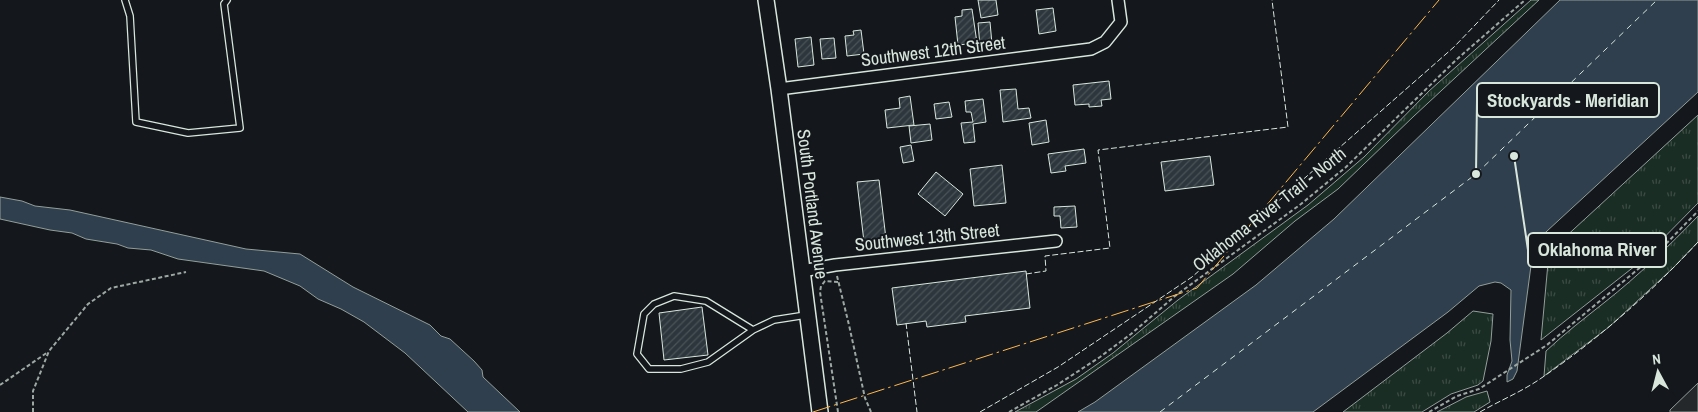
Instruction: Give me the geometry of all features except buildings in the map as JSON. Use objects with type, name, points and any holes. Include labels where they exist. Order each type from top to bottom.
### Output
[{"type":"main road","name":"South Portland Avenue","points":[[766,0],[820,412]]},
{"type":"street","name":"Southwest 12th Street","points":[[779,89],[1091,49],[1105,42],[1121,22],[1118,0]]},
{"type":"street","name":"Southwest 13th Street","points":[[802,271],[835,265],[1056,240]]},
{"type":"lane","points":[[125,0],[130,16],[136,122],[188,133],[240,128],[224,4],[227,0]]},
{"type":"lane","points":[[753,330],[706,302],[674,296],[654,304],[644,314],[637,354],[649,369],[681,369],[708,362],[753,330],[774,320],[808,315]]},
{"type":"path","name":"Oklahoma River Trail - North","points":[[1009,412],[1057,386],[1100,357],[1131,334],[1175,296],[1301,204],[1346,167],[1456,60],[1525,0]]},
{"type":"path","points":[[1429,412],[1457,396],[1481,388],[1547,344],[1655,255],[1698,212]]},
{"type":"path","points":[[835,265],[865,398],[871,412]]},
{"type":"path","points":[[0,385],[49,351],[88,304],[110,288],[186,272]]},
{"type":"path","points":[[838,282],[825,281],[821,286],[820,292],[838,412]]},
{"type":"path","points":[[33,412],[33,391],[49,351]]},
{"type":"green space","points":[[1531,0],[1539,0],[1338,189],[1295,221],[1233,274],[1036,412],[1015,412],[1076,379],[1113,353],[1178,300],[1308,205],[1364,157],[1429,91]]},
{"type":"green space","points":[[1698,115],[1698,203],[1640,262],[1541,340],[1549,252]]},
{"type":"green space","points":[[1698,216],[1698,242],[1673,268],[1609,327],[1544,376],[1546,351],[1665,250]]},
{"type":"green space","points":[[1473,311],[1493,314],[1491,341],[1483,381],[1478,385],[1451,394],[1422,412],[1343,412],[1447,333]]},
{"type":"green space","points":[[1487,391],[1490,402],[1474,412],[1437,412],[1466,397]]},
{"type":"shaded area","points":[[1698,383],[1698,412],[1670,412],[1670,410]]},
{"type":"water","points":[[1560,0],[1698,0],[1698,92],[1534,243],[1517,371],[1513,379],[1507,382],[1507,375],[1512,361],[1510,340],[1511,290],[1501,283],[1495,282],[1479,286],[1448,312],[1313,412],[1078,412],[1095,402],[1256,285],[1334,219]]},
{"type":"water","points":[[0,197],[22,201],[35,206],[70,210],[246,249],[300,254],[353,287],[430,325],[441,336],[450,339],[482,370],[483,377],[520,412],[468,412],[405,353],[364,322],[318,299],[300,286],[264,271],[178,259],[151,250],[128,248],[117,244],[86,239],[72,233],[0,219]]},
{"type":"ferry route","points":[[1160,412],[1476,174],[1657,0]]},
{"type":"fence","points":[[1026,274],[1046,271],[1045,256],[1110,248],[1098,150],[1288,127],[1272,0]]},
{"type":"fence","points":[[980,412],[1058,367],[1192,277],[1454,47],[1499,0]]},
{"type":"fence","points":[[1480,412],[1533,384],[1603,332],[1662,279],[1698,242]]},
{"type":"fence","points":[[906,323],[917,412]]},
{"type":"power","points":[[813,412],[1197,288],[1439,0]]},
{"type":"place","name":"Oklahoma River","points":[[1514,156]]},
{"type":"place","name":"Stockyards - Meridian","points":[[1476,174]]}]
